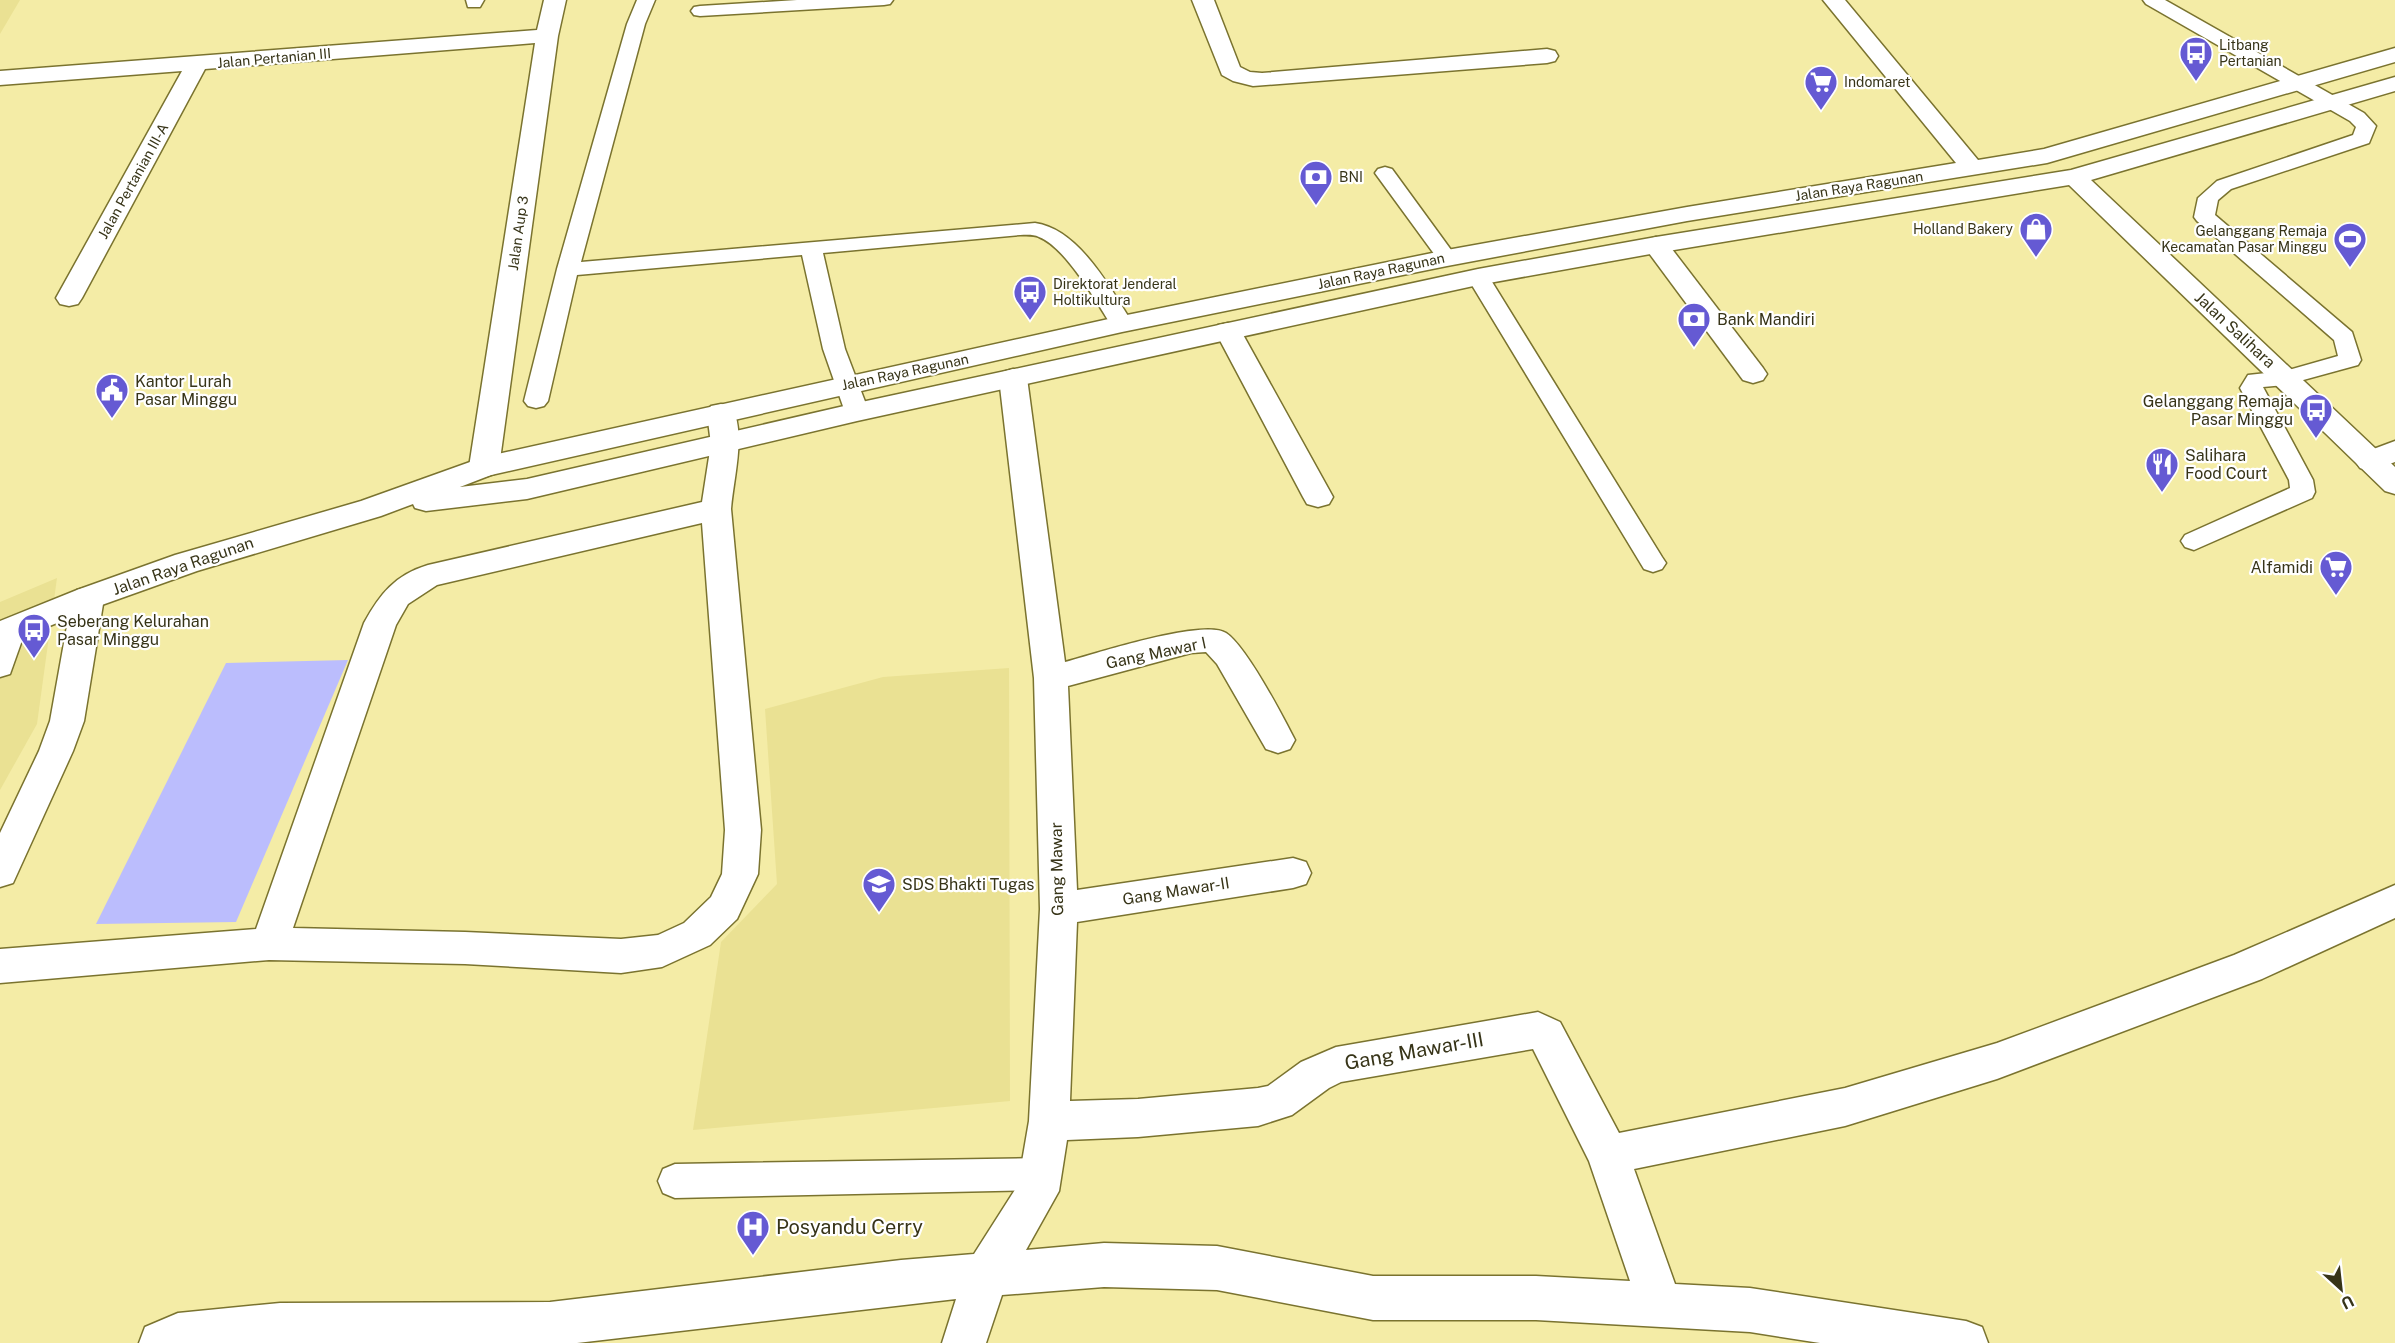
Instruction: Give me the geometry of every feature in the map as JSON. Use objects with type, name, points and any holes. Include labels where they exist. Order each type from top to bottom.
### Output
[{"type":"street","name":"Jalan Aup 3","points":[[484,466],[555,0]]},
{"type":"street","points":[[1203,0],[1230,70],[1237,76],[1248,79],[1262,80],[1547,56]]},
{"type":"street","points":[[1834,0],[1972,168]]},
{"type":"street","name":"Jalan Pertanian III","points":[[0,78],[548,36]]},
{"type":"street","name":"Jalan Raya Ragunan","points":[[7,631],[88,598],[258,540],[370,509],[484,466],[1122,324],[1447,258],[1687,214],[2047,156],[2395,55]]},
{"type":"street","name":"Jalan Pertanian III-A","points":[[69,298],[197,64]]},
{"type":"street","name":"Jalan Raya Ragunan","points":[[370,509],[527,489],[857,412],[1478,277],[1656,245],[2074,177],[2333,104],[2395,84]]},
{"type":"street","name":"Jalan Salihara","points":[[2074,177],[2285,378],[2383,456],[2395,484]]},
{"type":"street","points":[[1656,245],[1753,374]]},
{"type":"street","points":[[1228,331],[1317,497]]},
{"type":"street","name":"Gang Mawar","points":[[964,1343],[987,1273],[1038,1191],[1049,1121],[1059,909],[1051,678],[1013,378]]},
{"type":"street","points":[[0,966],[269,944],[465,948],[621,956],[662,951],[697,934],[724,908],[740,874],[743,830],[716,508],[725,444],[721,413]]},
{"type":"street","points":[[269,944],[380,623],[397,596],[428,576],[716,508]]},
{"type":"street","points":[[0,872],[67,721],[88,598]]},
{"type":"street","name":"Gang Mawar I","points":[[1051,678],[1191,641],[1213,640],[1229,655],[1278,740]]},
{"type":"street","name":"Gang Mawar-II","points":[[1059,909],[1293,873]]},
{"type":"street","points":[[1608,1155],[1845,1107],[1997,1061],[2248,967],[2395,901]]},
{"type":"street","name":"Gang Mawar-III","points":[[1049,1121],[1138,1118],[1258,1107],[1278,1102],[1315,1075],[1336,1065],[1538,1030],[1546,1035],[1608,1155],[1660,1305]]},
{"type":"street","points":[[161,1343],[178,1335],[280,1325],[548,1333],[987,1273],[1104,1265],[1217,1268],[1373,1298],[1536,1298],[1750,1310],[1966,1343]]},
{"type":"lane","points":[[536,401],[568,269],[636,24],[646,0]]},
{"type":"lane","points":[[700,11],[884,0]]},
{"type":"lane","points":[[2152,0],[2357,117],[2366,126],[2362,139],[2224,185],[2208,198],[2204,217],[2343,337],[2350,360],[2285,378],[2256,380],[2251,388],[2301,480],[2303,492],[2194,541]]},
{"type":"lane","points":[[1385,173],[1447,258]]},
{"type":"lane","points":[[568,269],[1020,229],[1044,231],[1063,243],[1122,324]]},
{"type":"lane","points":[[811,247],[834,350],[857,412]]},
{"type":"lane","points":[[1478,277],[1653,563]]},
{"type":"lane","points":[[0,667],[7,631]]},
{"type":"lane","points":[[675,1181],[1041,1174]]},
{"type":"shaded area","points":[[0,0],[20,0],[0,34]]},
{"type":"shaded area","points":[[57,578],[37,724],[0,790],[0,602]]},
{"type":"shaded area","points":[[348,660],[236,922],[96,924],[226,663]]},
{"type":"shaded area","name":"SDS Bhakti Tugas","points":[[1009,668],[1010,1101],[693,1130],[721,942],[777,884],[765,709],[883,677]]},
{"type":"place","name":"Litbang Pertanian","points":[[2196,82]]},
{"type":"place","name":"Indomaret","points":[[1821,111]]},
{"type":"place","name":"BNI","points":[[1316,206]]},
{"type":"place","name":"Holland Bakery","points":[[2036,258]]},
{"type":"place","name":"Gelanggang Remaja Kecamatan Pasar Minggu","points":[[2350,268]]},
{"type":"place","name":"Direktorat Jenderal Holtikultura","points":[[1030,321]]},
{"type":"place","name":"Bank Mandiri","points":[[1694,348]]},
{"type":"place","name":"Kantor Lurah Pasar Minggu","points":[[112,419]]},
{"type":"place","name":"Gelanggang Remaja Pasar Minggu","points":[[2316,439]]},
{"type":"place","name":"Salihara Food Court","points":[[2162,493]]},
{"type":"place","name":"Alfamidi","points":[[2336,596]]},
{"type":"place","name":"Seberang Kelurahan Pasar Minggu","points":[[34,659]]},
{"type":"place","name":"SDS Bhakti Tugas","points":[[879,913]]},
{"type":"place","name":"Posyandu Cerry","points":[[753,1256]]}]
